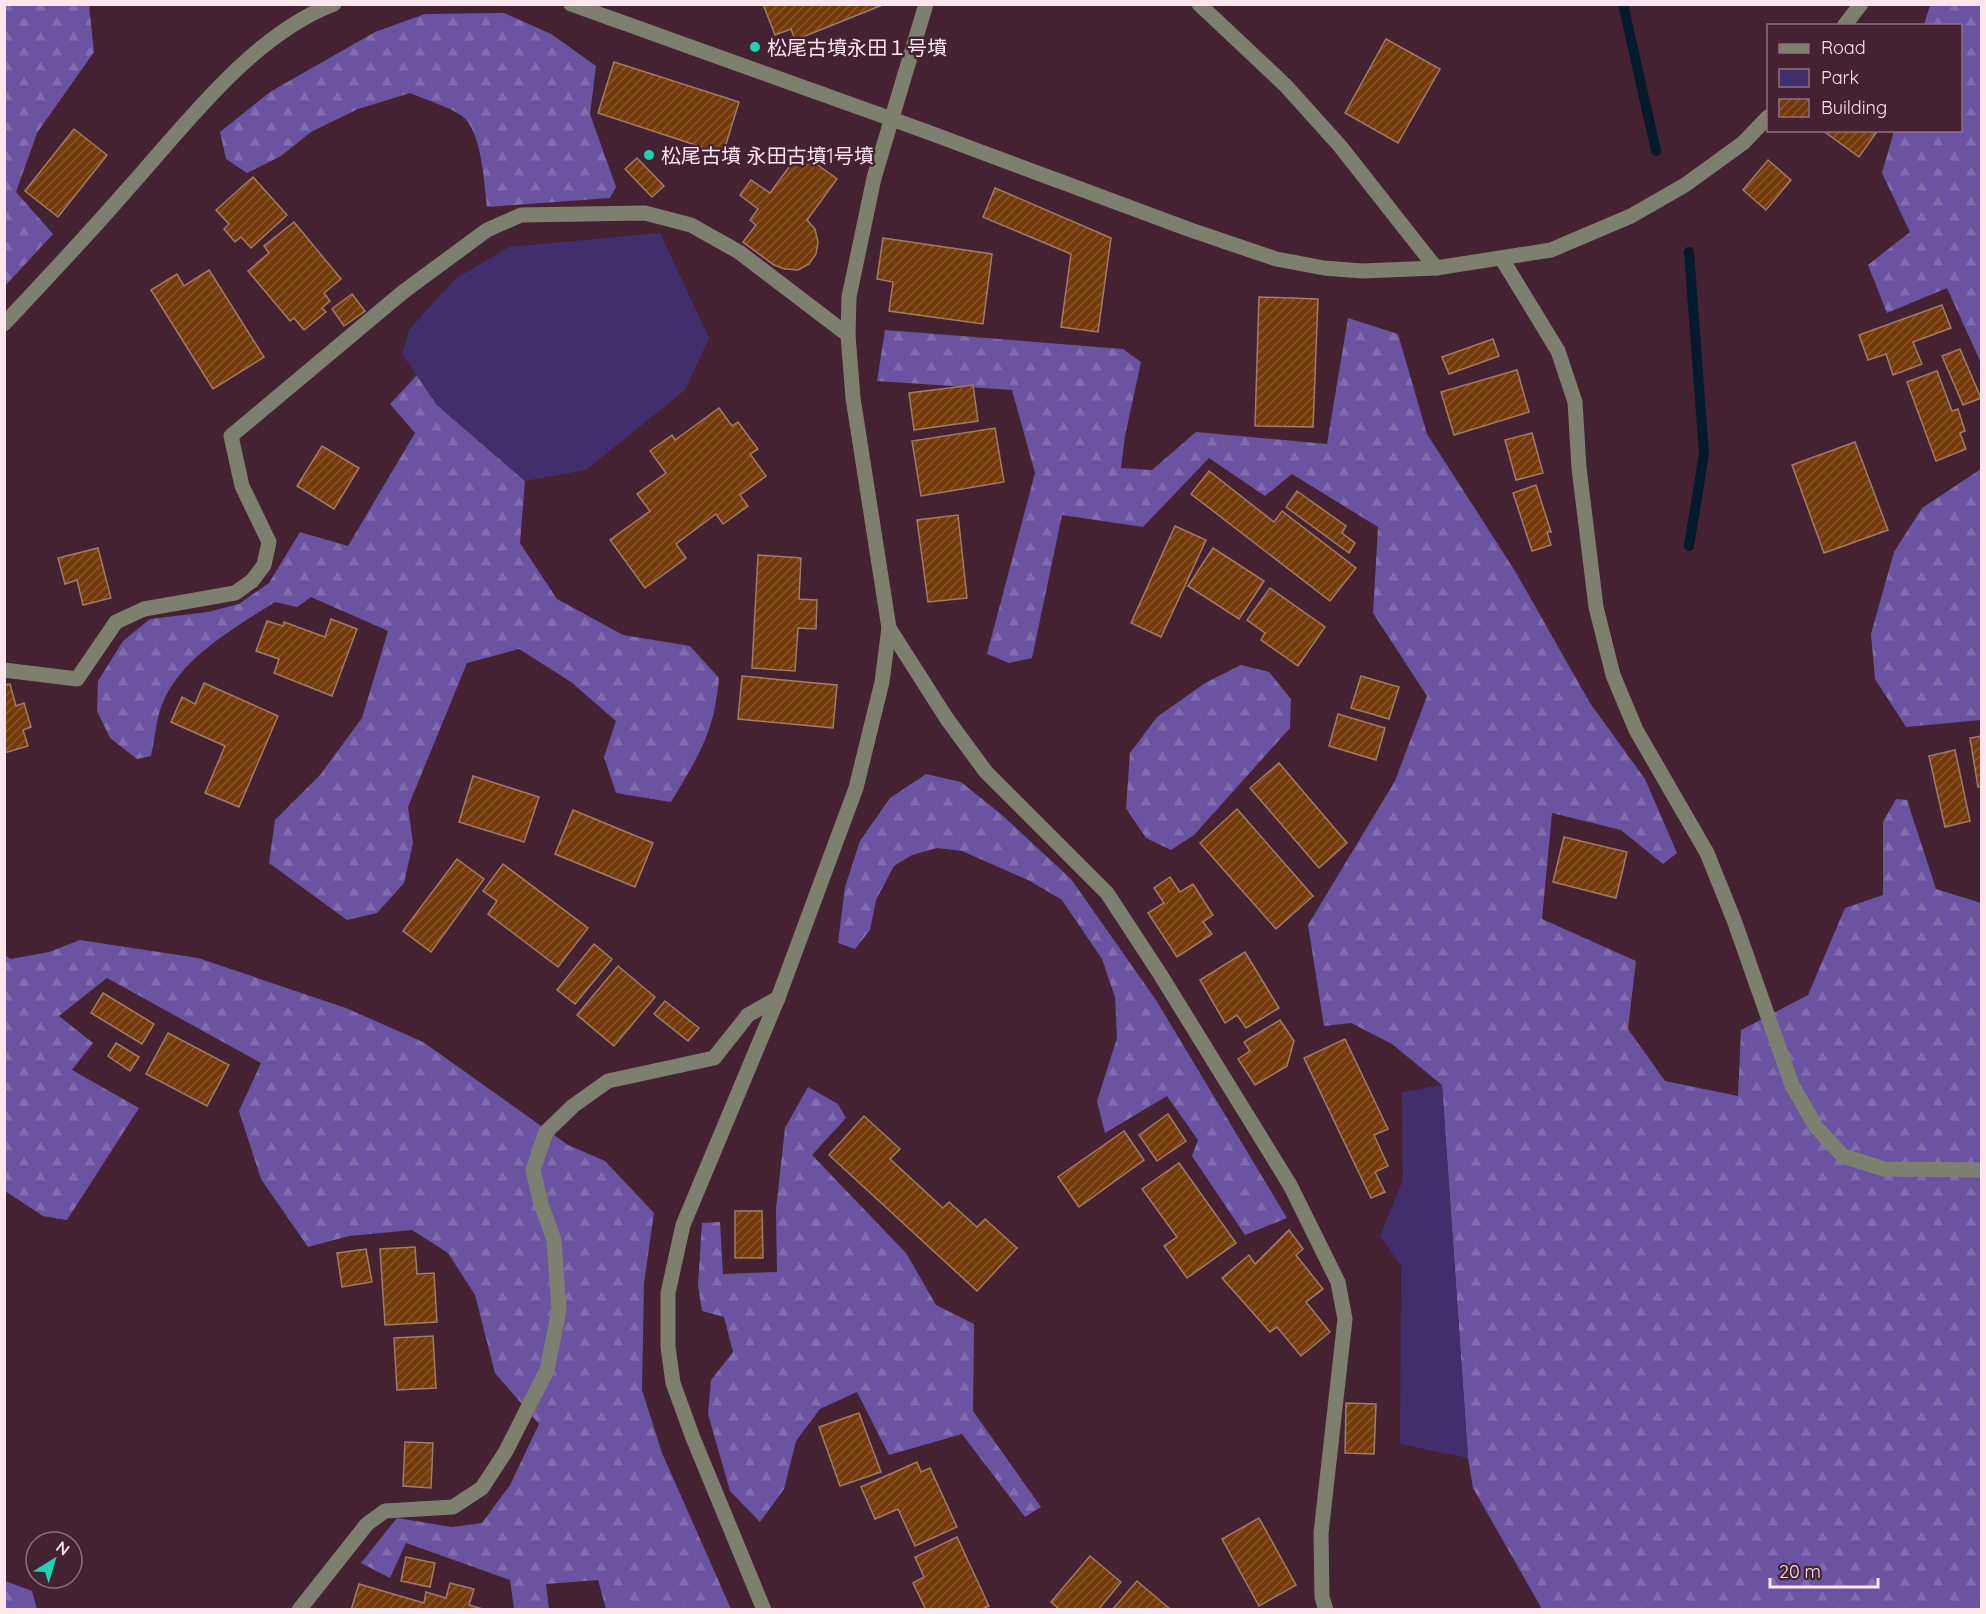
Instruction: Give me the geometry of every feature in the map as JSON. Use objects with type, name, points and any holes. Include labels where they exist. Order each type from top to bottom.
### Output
[{"type":"street","points":[[4,324],[207,101],[274,39],[320,10],[334,4]]},
{"type":"street","points":[[571,4],[1188,229],[1276,259],[1324,268],[1362,271],[1436,268],[1551,250],[1631,216],[1708,169],[1743,143],[1767,118]]},
{"type":"street","points":[[764,1610],[693,1438],[673,1383],[668,1347],[668,1293],[683,1225],[778,998],[856,788],[882,682],[889,628],[853,398],[848,335],[849,297],[874,178],[926,4]]},
{"type":"street","points":[[1199,4],[1294,95],[1340,147],[1436,268]]},
{"type":"street","points":[[1846,24],[1861,4]]},
{"type":"street","points":[[4,670],[77,679],[116,622],[144,609],[235,593],[252,581],[264,565],[268,542],[242,486],[231,435],[403,292],[487,230],[521,215],[645,213],[691,225],[739,252],[848,335]]},
{"type":"street","points":[[1502,259],[1558,351],[1575,402],[1579,468],[1596,607],[1613,675],[1636,730],[1707,854],[1734,920],[1792,1085],[1816,1127],[1843,1156],[1884,1169],[1982,1170]]},
{"type":"street","points":[[889,628],[947,719],[986,771],[1107,893],[1160,974],[1290,1185],[1338,1282],[1345,1319],[1321,1533],[1322,1597],[1326,1610]]},
{"type":"street","points":[[298,1610],[367,1524],[385,1511],[453,1507],[482,1488],[506,1451],[547,1370],[559,1310],[554,1240],[541,1204],[533,1170],[546,1132],[573,1106],[608,1081],[714,1058],[748,1015],[778,998]]},
{"type":"green space","points":[[5,4],[89,5],[94,52],[37,133],[16,192],[53,234],[5,286]]},
{"type":"green space","points":[[1930,5],[1981,5],[1981,363],[1947,288],[1887,313],[1868,265],[1910,232],[1882,173],[1894,132],[1962,132],[1962,24],[1924,24]]},
{"type":"green space","points":[[504,13],[551,34],[596,66],[590,114],[616,187],[610,198],[487,207],[481,158],[469,123],[450,109],[410,93],[358,109],[311,132],[281,156],[247,173],[226,159],[220,132],[270,92],[375,32],[425,14]]},
{"type":"green space","points":[[660,233],[709,338],[685,390],[586,470],[525,481],[437,405],[402,354],[409,330],[455,279],[509,247]]},
{"type":"green space","points":[[1348,318],[1398,334],[1427,434],[1515,571],[1590,703],[1645,779],[1677,853],[1663,864],[1621,830],[1552,813],[1542,919],[1636,961],[1628,1029],[1665,1081],[1738,1096],[1741,1030],[1808,995],[1845,908],[1883,895],[1883,822],[1896,799],[1907,800],[1936,889],[1981,903],[1981,1609],[1542,1609],[1473,1488],[1468,1458],[1442,1085],[1392,1044],[1351,1023],[1324,1026],[1308,925],[1395,781],[1427,696],[1373,613],[1378,527],[1292,474],[1265,496],[1209,458],[1143,527],[1062,515],[1032,658],[1009,663],[987,654],[1035,473],[1012,390],[877,381],[885,330],[1123,349],[1141,362],[1125,436],[1121,468],[1152,470],[1196,432],[1327,444]]},
{"type":"green space","points":[[417,375],[437,405],[525,481],[520,543],[557,599],[623,635],[690,646],[719,678],[717,697],[704,743],[671,802],[616,793],[604,757],[616,721],[571,682],[519,649],[467,663],[408,807],[413,843],[404,883],[377,913],[347,920],[269,863],[275,820],[320,775],[362,718],[388,631],[311,597],[297,607],[275,602],[212,644],[183,671],[163,702],[151,756],[137,759],[110,738],[97,711],[98,681],[123,641],[150,619],[208,612],[239,604],[269,583],[300,532],[348,546],[415,433],[390,404]]},
{"type":"green space","points":[[1981,469],[1981,720],[1906,727],[1875,679],[1871,634],[1894,552],[1922,508]]},
{"type":"green space","points":[[1241,665],[1269,672],[1291,699],[1290,728],[1194,835],[1171,850],[1146,838],[1126,808],[1130,753],[1157,717],[1205,683]]},
{"type":"green space","points":[[926,774],[961,782],[1001,814],[1071,879],[1156,1000],[1287,1218],[1245,1235],[1192,1156],[1198,1140],[1167,1096],[1105,1133],[1097,1101],[1117,1038],[1115,997],[1102,959],[1062,900],[1030,881],[962,851],[937,848],[912,855],[894,866],[876,900],[870,930],[855,949],[838,943],[845,887],[860,841],[890,798]]},
{"type":"green space","points":[[80,940],[198,958],[346,1008],[423,1042],[568,1145],[605,1161],[654,1213],[644,1283],[642,1390],[662,1453],[731,1609],[606,1609],[598,1580],[546,1584],[549,1609],[514,1609],[510,1580],[406,1543],[390,1578],[361,1563],[397,1518],[452,1527],[482,1523],[510,1485],[539,1424],[495,1373],[475,1295],[448,1253],[412,1230],[349,1236],[308,1247],[261,1179],[239,1111],[261,1063],[107,978],[59,1016],[93,1043],[72,1070],[139,1108],[67,1220],[43,1216],[5,1191],[4,955],[11,959],[49,952]]},
{"type":"green space","points":[[1442,1085],[1468,1458],[1400,1444],[1401,1266],[1380,1236],[1403,1180],[1402,1092]]},
{"type":"green space","points":[[808,1087],[838,1104],[846,1118],[812,1155],[906,1253],[936,1305],[974,1324],[973,1411],[1041,1507],[1025,1517],[962,1434],[889,1455],[857,1392],[820,1409],[796,1441],[784,1489],[760,1522],[730,1491],[708,1414],[711,1380],[733,1352],[724,1317],[702,1311],[698,1285],[702,1223],[720,1222],[723,1274],[777,1272],[776,1209],[785,1128]]},
{"type":"green space","points":[[5,1581],[24,1590],[32,1591],[37,1609],[5,1609]]},
{"type":"building","points":[[763,4],[885,4],[795,40],[791,29],[775,35]]},
{"type":"building","points":[[1386,39],[1440,69],[1398,143],[1345,113]]},
{"type":"building","points":[[614,62],[739,102],[723,154],[598,113]]},
{"type":"building","points":[[74,129],[107,155],[58,217],[25,191]]},
{"type":"building","points":[[1825,132],[1877,132],[1859,157]]},
{"type":"building","points":[[800,152],[837,179],[807,220],[815,229],[818,242],[816,254],[809,264],[798,270],[774,265],[743,242],[756,225],[750,220],[758,209],[740,195],[751,180],[770,193]]},
{"type":"building","points":[[637,158],[664,186],[652,197],[625,169]]},
{"type":"building","points":[[1768,160],[1791,180],[1766,210],[1743,190]]},
{"type":"building","points":[[253,177],[287,215],[251,248],[241,237],[235,242],[224,229],[229,224],[216,210]]},
{"type":"building","points":[[995,188],[1111,238],[1098,332],[1061,327],[1071,254],[983,217]]},
{"type":"building","points":[[294,222],[341,279],[324,293],[330,301],[322,308],[326,312],[304,330],[294,318],[290,321],[248,271],[269,253],[264,246]]},
{"type":"building","points":[[883,238],[992,254],[983,324],[889,311],[893,282],[877,279]]},
{"type":"building","points":[[209,270],[264,357],[213,389],[151,290],[177,274],[184,286]]},
{"type":"building","points":[[352,294],[365,311],[344,326],[332,309]]},
{"type":"building","points":[[1259,297],[1318,299],[1313,427],[1255,426]]},
{"type":"building","points":[[1942,305],[1951,328],[1913,342],[1922,364],[1893,375],[1886,354],[1868,360],[1859,335]]},
{"type":"building","points":[[1493,339],[1499,356],[1449,374],[1442,357]]},
{"type":"building","points":[[1960,349],[1981,398],[1963,405],[1942,356]]},
{"type":"building","points":[[1517,370],[1529,412],[1454,435],[1441,392]]},
{"type":"building","points":[[1937,371],[1952,411],[1958,409],[1965,431],[1960,433],[1966,449],[1936,461],[1907,382]]},
{"type":"building","points":[[973,385],[978,421],[914,430],[909,393]]},
{"type":"building","points":[[719,408],[732,426],[738,422],[758,449],[750,454],[766,476],[740,495],[748,506],[723,524],[716,514],[676,544],[686,558],[645,588],[610,540],[650,511],[637,494],[666,473],[650,451],[672,435],[675,440]]},
{"type":"building","points":[[995,428],[1004,482],[921,496],[912,441]]},
{"type":"building","points":[[1532,433],[1543,473],[1516,480],[1505,440]]},
{"type":"building","points":[[1855,442],[1888,530],[1824,553],[1792,465]]},
{"type":"building","points":[[322,446],[359,468],[334,509],[297,486]]},
{"type":"building","points":[[1209,471],[1274,522],[1282,511],[1356,568],[1330,601],[1191,494]]},
{"type":"building","points":[[1536,485],[1551,532],[1547,532],[1551,545],[1532,551],[1513,493]]},
{"type":"building","points":[[1297,491],[1346,526],[1342,533],[1355,543],[1349,553],[1286,507]]},
{"type":"building","points":[[958,515],[967,598],[928,602],[917,520]]},
{"type":"building","points":[[1175,526],[1206,540],[1161,637],[1131,623]]},
{"type":"building","points":[[98,548],[111,598],[83,605],[77,580],[65,584],[58,558]]},
{"type":"building","points":[[1213,548],[1264,581],[1239,619],[1188,586]]},
{"type":"building","points":[[758,555],[801,558],[799,599],[817,600],[816,629],[798,628],[795,671],[752,668]]},
{"type":"building","points":[[1270,588],[1325,627],[1298,666],[1261,640],[1265,633],[1247,620]]},
{"type":"building","points":[[331,619],[357,629],[332,696],[274,673],[279,659],[256,651],[267,621],[283,626],[284,622],[325,637]]},
{"type":"building","points":[[742,676],[837,685],[833,728],[738,719]]},
{"type":"building","points":[[1361,676],[1399,687],[1389,719],[1351,708]]},
{"type":"building","points":[[204,683],[278,716],[239,807],[205,793],[225,746],[171,722],[182,697],[195,704]]},
{"type":"building","points":[[10,684],[16,706],[24,703],[31,727],[23,730],[28,746],[4,753],[4,685]]},
{"type":"building","points":[[1338,714],[1385,728],[1376,760],[1329,746]]},
{"type":"building","points":[[1982,736],[1982,786],[1978,787],[1970,738]]},
{"type":"building","points":[[1955,750],[1970,821],[1945,827],[1929,756]]},
{"type":"building","points":[[1279,763],[1347,843],[1319,868],[1250,788]]},
{"type":"building","points":[[473,776],[539,797],[524,842],[459,822]]},
{"type":"building","points":[[1237,809],[1313,896],[1276,929],[1200,843]]},
{"type":"building","points":[[573,810],[653,843],[635,887],[555,854]]},
{"type":"building","points":[[1564,837],[1627,852],[1616,898],[1553,882]]},
{"type":"building","points":[[457,859],[484,879],[431,952],[403,931]]},
{"type":"building","points":[[503,864],[588,928],[558,967],[488,914],[497,901],[483,891]]},
{"type":"building","points":[[1170,877],[1180,892],[1193,884],[1213,915],[1203,922],[1212,934],[1177,957],[1148,913],[1164,903],[1154,888]]},
{"type":"building","points":[[594,944],[612,959],[575,1004],[557,990]]},
{"type":"building","points":[[1245,952],[1279,1008],[1246,1028],[1237,1015],[1225,1023],[1200,980]]},
{"type":"building","points":[[618,966],[655,997],[614,1046],[577,1015]]},
{"type":"building","points":[[103,993],[154,1024],[142,1044],[91,1013]]},
{"type":"building","points":[[665,1001],[699,1028],[688,1041],[654,1014]]},
{"type":"building","points":[[1280,1020],[1294,1041],[1287,1066],[1255,1085],[1238,1059],[1250,1051],[1244,1042]]},
{"type":"building","points":[[168,1033],[229,1065],[207,1106],[146,1074]]},
{"type":"building","points":[[1345,1039],[1388,1129],[1374,1135],[1388,1166],[1375,1172],[1385,1192],[1371,1198],[1304,1058]]},
{"type":"building","points":[[116,1043],[139,1057],[130,1071],[108,1056]]},
{"type":"building","points":[[1168,1114],[1186,1141],[1157,1161],[1139,1135]]},
{"type":"building","points":[[864,1116],[900,1149],[890,1159],[943,1208],[949,1202],[977,1227],[985,1219],[1017,1248],[977,1291],[829,1155]]},
{"type":"building","points":[[1124,1131],[1144,1160],[1079,1207],[1058,1177]]},
{"type":"building","points":[[1179,1163],[1236,1243],[1187,1278],[1164,1246],[1177,1237],[1142,1189]]},
{"type":"building","points":[[735,1211],[762,1211],[763,1258],[735,1258]]},
{"type":"building","points":[[1289,1230],[1303,1249],[1296,1255],[1323,1289],[1306,1302],[1330,1332],[1301,1356],[1277,1327],[1270,1332],[1222,1278],[1249,1255],[1255,1264]]},
{"type":"building","points":[[415,1247],[417,1274],[434,1273],[437,1322],[385,1325],[380,1249]]},
{"type":"building","points":[[366,1249],[372,1282],[342,1287],[337,1253]]},
{"type":"building","points":[[433,1336],[436,1388],[397,1390],[394,1338]]},
{"type":"building","points":[[1346,1403],[1376,1404],[1374,1454],[1345,1453]]},
{"type":"building","points":[[859,1413],[881,1472],[840,1486],[819,1427]]},
{"type":"building","points":[[405,1442],[433,1443],[431,1488],[403,1486]]},
{"type":"building","points":[[917,1462],[921,1472],[930,1468],[957,1527],[915,1546],[898,1509],[875,1519],[861,1487]]},
{"type":"building","points":[[1259,1518],[1296,1585],[1259,1606],[1222,1539]]},
{"type":"building","points":[[957,1537],[989,1606],[980,1610],[926,1610],[913,1583],[924,1577],[915,1557]]},
{"type":"building","points":[[1090,1556],[1121,1582],[1098,1610],[1060,1610],[1051,1602]]},
{"type":"building","points":[[406,1557],[435,1563],[430,1587],[401,1581]]},
{"type":"building","points":[[1137,1581],[1171,1610],[1112,1610]]},
{"type":"building","points":[[450,1583],[474,1589],[469,1605],[486,1610],[351,1610],[359,1584],[424,1603],[426,1592],[446,1598]]},
{"type":"waterway","points":[[1623,4],[1656,151]]},
{"type":"waterway","points":[[1689,252],[1704,454],[1689,546]]},
{"type":"place","name":"松尾古墳永田１号墳","points":[[755,47]]},
{"type":"place","name":"松尾古墳 永田古墳1号墳","points":[[649,155]]}]
